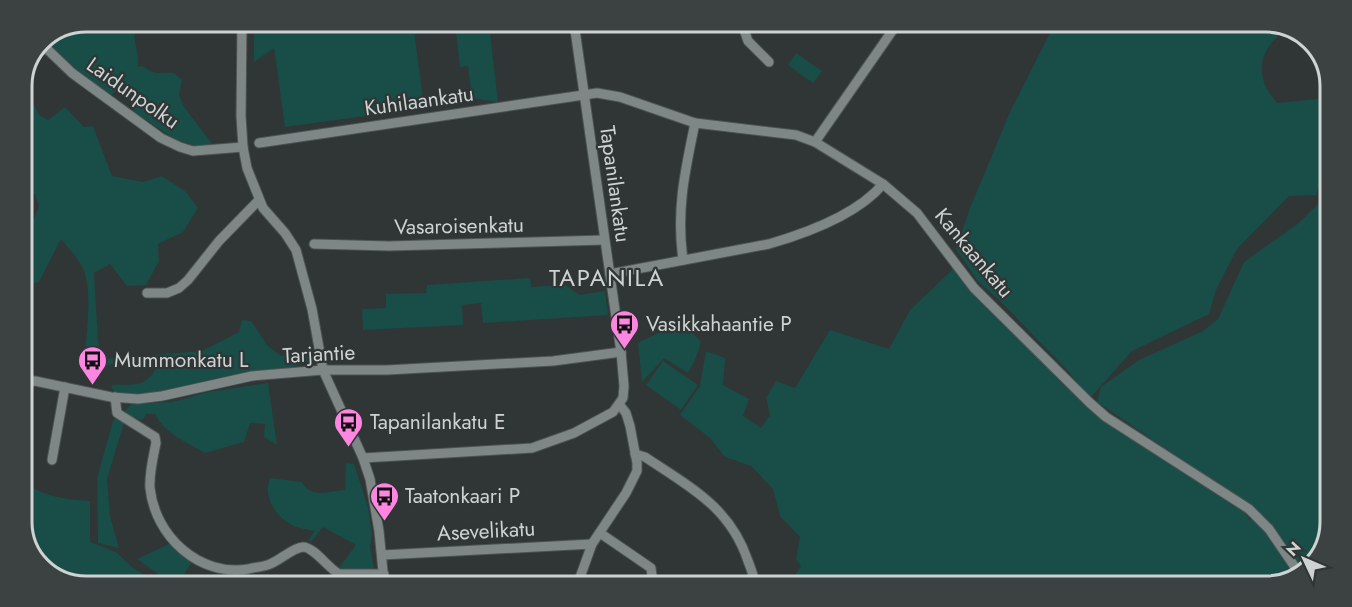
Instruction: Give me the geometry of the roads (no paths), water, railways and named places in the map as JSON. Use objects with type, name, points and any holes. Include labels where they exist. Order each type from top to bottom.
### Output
[{"type":"street","points":[[242,32],[243,147],[250,180],[259,200],[296,250],[312,309],[323,370],[363,458],[373,497],[384,576]]},
{"type":"street","name":"Tapanilankatu","points":[[575,32],[621,352],[624,386],[619,404]]},
{"type":"street","points":[[744,32],[748,41],[769,62]]},
{"type":"street","points":[[815,142],[891,32]]},
{"type":"street","name":"Laidunpolku","points":[[48,48],[72,73],[171,143],[193,151],[243,147]]},
{"type":"street","name":"Kankaankatu","points":[[584,95],[597,93],[614,96],[695,123],[796,135],[815,142],[883,184],[917,213],[936,235],[974,288],[1090,404],[1106,417],[1249,510],[1269,529],[1295,567]]},
{"type":"street","name":"Kuhilaankatu","points":[[259,143],[584,95]]},
{"type":"street","points":[[683,260],[679,220],[680,201],[684,170],[695,123]]},
{"type":"street","points":[[610,274],[770,244],[792,237],[828,222],[860,204],[874,195],[883,184]]},
{"type":"street","points":[[147,293],[167,293],[179,288],[219,241],[259,200]]},
{"type":"street","name":"Vasaroisenkatu","points":[[314,244],[389,246],[604,240]]},
{"type":"street","name":"Tarjantie","points":[[32,381],[115,397],[138,399],[162,396],[252,376],[323,370],[387,370],[554,361],[621,352]]},
{"type":"street","points":[[52,460],[65,387]]},
{"type":"street","points":[[115,397],[117,413],[155,437],[150,478],[151,496],[157,517],[168,536],[183,551],[219,568],[244,569],[269,565],[303,547],[312,551],[339,574],[362,576]]},
{"type":"street","points":[[363,458],[532,448],[574,433],[613,412],[619,404],[626,413],[638,463],[633,481],[592,544],[581,576]]},
{"type":"street","points":[[635,454],[645,457],[696,491],[722,513],[742,543],[752,576]]},
{"type":"street","points":[[600,533],[651,568],[652,576]]},
{"type":"street","name":"Asevelikatu","points":[[382,555],[592,544]]},
{"type":"place","name":"Vasikkahaantie P","points":[[625,350]]},
{"type":"place","name":"Mummonkatu L","points":[[93,386]]},
{"type":"place","name":"Tapanilankatu E","points":[[349,448]]},
{"type":"place","name":"Taatonkaari P","points":[[384,522]]},
{"type":"district","name":"TAPANILA","points":[[607,277]]}]
